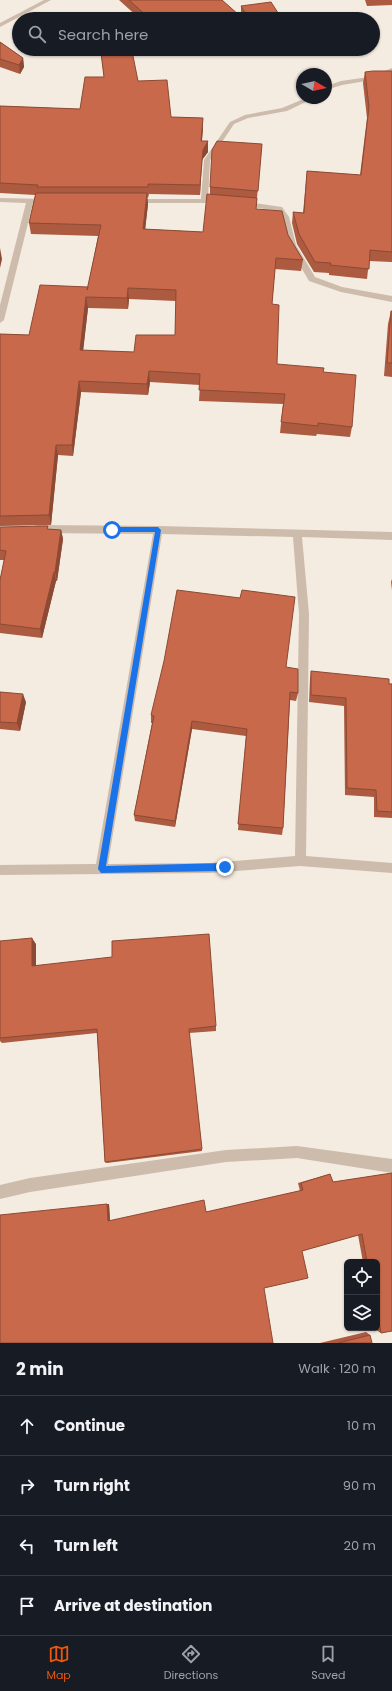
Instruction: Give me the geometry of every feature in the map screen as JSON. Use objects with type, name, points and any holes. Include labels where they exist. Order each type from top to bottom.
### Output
[{"type":"street","points":[[25,12],[48,0]]},
{"type":"street","points":[[0,25],[12,19]]},
{"type":"street","points":[[332,86],[341,83],[370,80],[392,70]]},
{"type":"street","points":[[204,201],[207,160],[232,123],[238,118],[277,112],[300,104]]},
{"type":"street","points":[[0,200],[51,202]]},
{"type":"street","points":[[0,320],[30,201]]},
{"type":"street","points":[[126,201],[233,202],[258,204],[279,209],[285,217],[292,245],[312,279],[341,289],[392,299]]},
{"type":"street","points":[[28,530],[158,530],[392,536]]},
{"type":"street","points":[[101,869],[158,530]]},
{"type":"street","points":[[297,533],[304,614],[300,861]]},
{"type":"street","points":[[0,870],[210,868],[300,861],[392,868]]},
{"type":"street","points":[[0,1192],[30,1185],[226,1156],[297,1152],[392,1166]]},
{"type":"building","points":[[129,0],[222,0],[236,12],[142,12]]},
{"type":"building","points":[[271,2],[277,12],[245,12],[241,6]]},
{"type":"building","points":[[0,42],[12,50],[12,56],[20,56],[23,58],[19,65],[0,59]]},
{"type":"building","points":[[101,56],[133,56],[138,81],[167,80],[171,117],[203,118],[201,141],[208,141],[203,150],[200,185],[148,184],[148,187],[37,187],[38,185],[0,183],[0,106],[80,109],[85,77],[104,77]]},
{"type":"building","points":[[392,71],[392,252],[370,250],[369,269],[315,262],[299,234],[293,212],[304,213],[307,171],[361,175],[369,107],[365,72]]},
{"type":"building","points":[[217,141],[262,144],[258,191],[210,187],[212,150]]},
{"type":"building","points":[[36,193],[147,193],[143,229],[203,232],[207,194],[257,198],[256,209],[282,211],[288,235],[303,260],[276,258],[272,304],[279,305],[277,364],[324,368],[323,372],[356,375],[352,427],[318,423],[318,426],[281,422],[285,394],[199,390],[200,374],[149,371],[147,384],[79,381],[72,445],[56,445],[49,515],[0,516],[0,334],[29,335],[40,285],[88,287],[101,225],[29,223]],"holes":[[[128,288],[176,290],[175,335],[136,335],[134,352],[80,350],[86,297],[127,298]]]},
{"type":"building","points":[[391,311],[392,363],[387,363]]},
{"type":"building","points":[[48,526],[47,529],[61,530],[55,572],[40,629],[0,624],[0,580],[6,551],[0,550],[0,527]]},
{"type":"building","points":[[177,590],[240,598],[242,590],[295,597],[286,667],[298,669],[298,693],[290,692],[283,828],[238,824],[247,729],[192,721],[175,821],[134,815],[154,716],[151,715],[164,661]]},
{"type":"building","points":[[311,671],[389,679],[389,684],[392,684],[392,812],[377,811],[376,790],[347,788],[346,698],[311,695]]},
{"type":"building","points":[[0,692],[23,694],[17,723],[0,722]]},
{"type":"building","points":[[209,934],[216,1026],[189,1029],[202,1149],[105,1162],[97,1029],[0,1038],[0,941],[32,938],[32,966],[112,957],[112,941]]},
{"type":"building","points":[[392,1173],[392,1331],[381,1333],[380,1259],[366,1259],[362,1234],[302,1251],[308,1278],[264,1288],[273,1343],[0,1343],[0,1215],[107,1204],[108,1221],[204,1200],[206,1212],[303,1190],[301,1183],[330,1174],[333,1182]]},
{"type":"building","points":[[370,1335],[372,1343],[338,1343]]},
{"type":"route","points":[[112,530],[158,530],[101,869],[225,867]]}]
